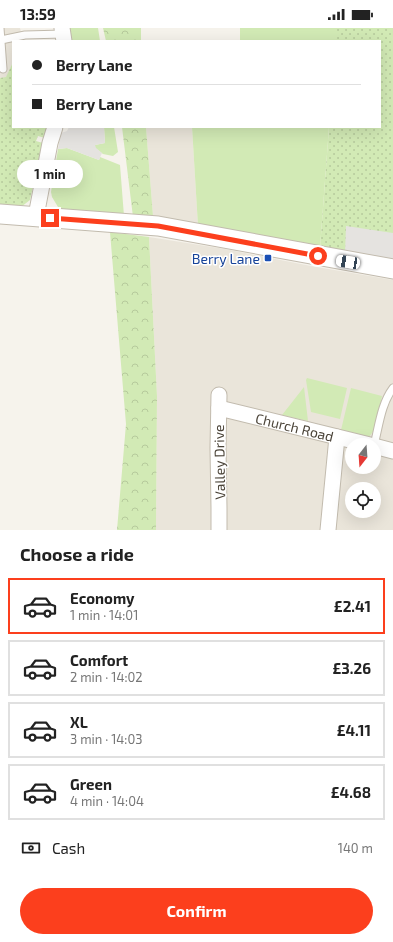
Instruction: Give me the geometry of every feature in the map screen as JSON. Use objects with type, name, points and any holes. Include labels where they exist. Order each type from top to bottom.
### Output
[{"type":"street","points":[[36,216],[55,128]]},
{"type":"street","points":[[0,214],[158,226],[393,269]]},
{"type":"street","name":"Church Road","points":[[219,402],[345,439]]},
{"type":"street","name":"Valley Drive","points":[[218,530],[220,508],[218,448],[219,402]]},
{"type":"street","points":[[328,530],[337,437]]},
{"type":"street","points":[[381,447],[393,451]]},
{"type":"lane","points":[[0,28],[3,69]]},
{"type":"lane","points":[[1,40],[25,35],[63,34]]},
{"type":"lane","points":[[376,438],[384,403],[393,388]]},
{"type":"shaded area","points":[[0,28],[20,28],[23,40],[12,40],[12,64],[6,78],[0,78]]},
{"type":"shaded area","points":[[68,128],[104,128],[105,143],[95,145],[96,148],[102,153],[99,160],[67,148],[58,149],[61,133],[67,131]]},
{"type":"shaded area","points":[[146,128],[192,128],[198,226],[153,216]]},
{"type":"shaded area","points":[[346,226],[393,233],[393,260],[345,253]]},
{"type":"shaded area","points":[[149,237],[225,249],[393,280],[393,530],[156,530],[157,396]]},
{"type":"green space","points":[[68,28],[98,28],[100,40],[70,40]]},
{"type":"green space","points":[[103,28],[141,28],[141,40],[106,40]]},
{"type":"green space","points":[[240,28],[335,28],[335,40],[240,40]]},
{"type":"green space","points":[[335,28],[393,28],[393,260],[320,248],[329,128],[381,128],[381,40],[335,40]]},
{"type":"green space","points":[[12,64],[12,128],[48,128],[45,138],[38,136],[36,141],[43,143],[30,200],[21,207],[0,206],[0,78],[6,77]]},
{"type":"green space","points":[[104,128],[114,128],[118,152],[113,156],[103,154],[95,148],[95,145],[105,143]]},
{"type":"green space","points":[[122,128],[146,128],[153,216],[133,217]]},
{"type":"green space","points":[[192,128],[329,128],[320,248],[198,226]]},
{"type":"green space","points":[[67,148],[99,160],[100,157],[120,165],[124,216],[63,210],[58,207],[52,197],[51,192],[58,149]]},
{"type":"green space","points":[[110,232],[149,237],[157,396],[156,530],[117,530],[126,424]]},
{"type":"green space","points":[[307,378],[347,388],[340,419],[311,412],[306,380]]},
{"type":"green space","points":[[304,387],[308,421],[282,415]]},
{"type":"green space","points":[[351,388],[382,396],[375,429],[369,437],[341,430]]},
{"type":"place","name":"Berry Lane","points":[[268,258]]},
{"type":"route","points":[[50,218],[158,226],[250,242],[318,256]]}]
